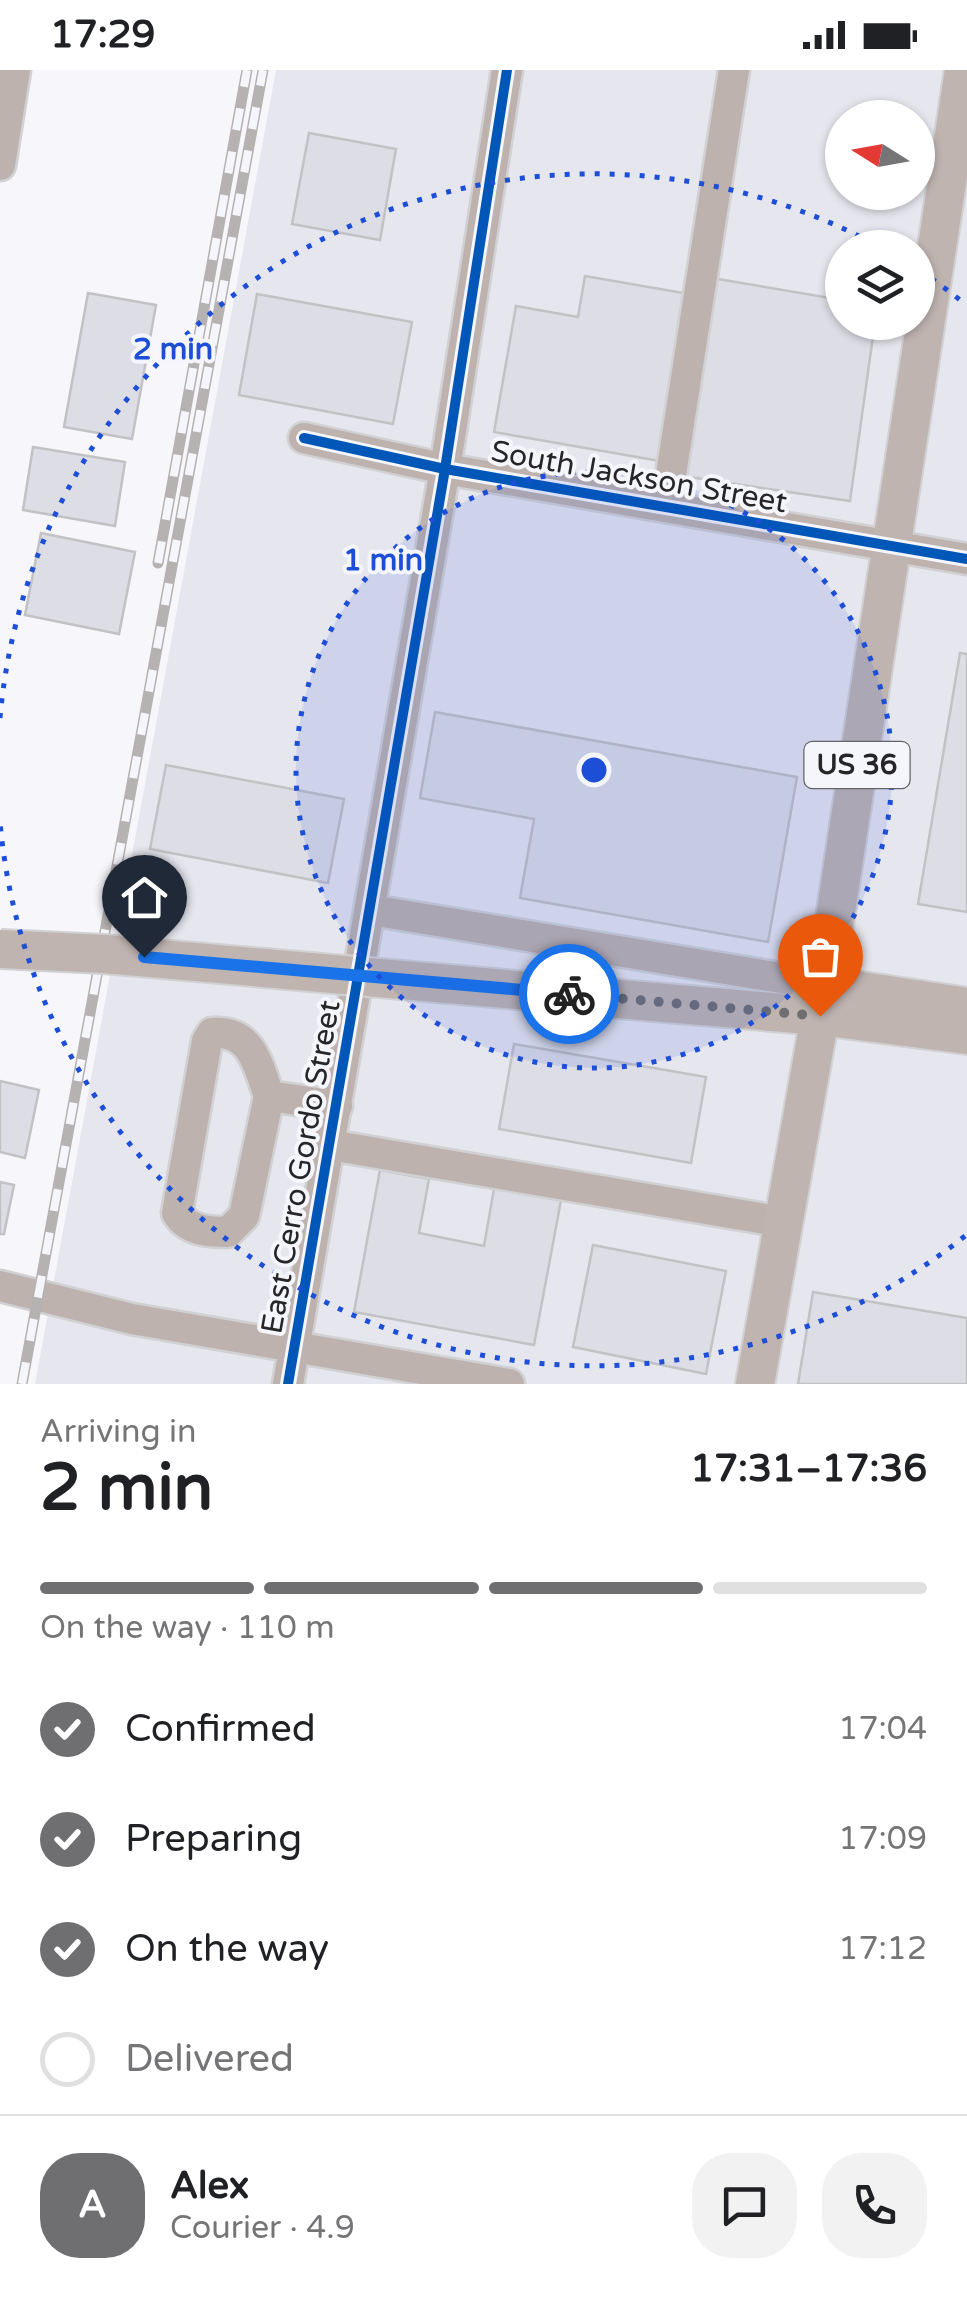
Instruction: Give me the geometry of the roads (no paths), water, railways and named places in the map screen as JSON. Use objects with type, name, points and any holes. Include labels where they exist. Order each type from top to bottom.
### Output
[{"type":"main road","name":"US 36","points":[[755,1384],[822,1000],[964,70]]},
{"type":"main road","points":[[0,949],[104,954],[654,1002],[822,1000],[967,1007]]},
{"type":"main road","points":[[822,1000],[967,1035]]},
{"type":"street","points":[[0,165],[16,70]]},
{"type":"street","name":"East Cerro Gordo Street","points":[[288,1384],[445,469],[507,70]]},
{"type":"street","points":[[666,507],[734,70]]},
{"type":"street","name":"South Jackson Street","points":[[304,438],[445,469],[967,559]]},
{"type":"street","points":[[370,910],[822,1000]]},
{"type":"street","points":[[212,1034],[238,1037],[252,1049],[269,1096],[244,1216],[239,1224],[228,1232],[183,1223],[177,1213],[212,1034]]},
{"type":"street","points":[[269,1096],[337,1106]]},
{"type":"street","points":[[330,1145],[784,1222]]},
{"type":"street","points":[[0,1286],[132,1319],[296,1345],[452,1379],[509,1384]]},
{"type":"railway","points":[[158,563],[247,70]]},
{"type":"railway","points":[[22,1384],[263,70]]}]
